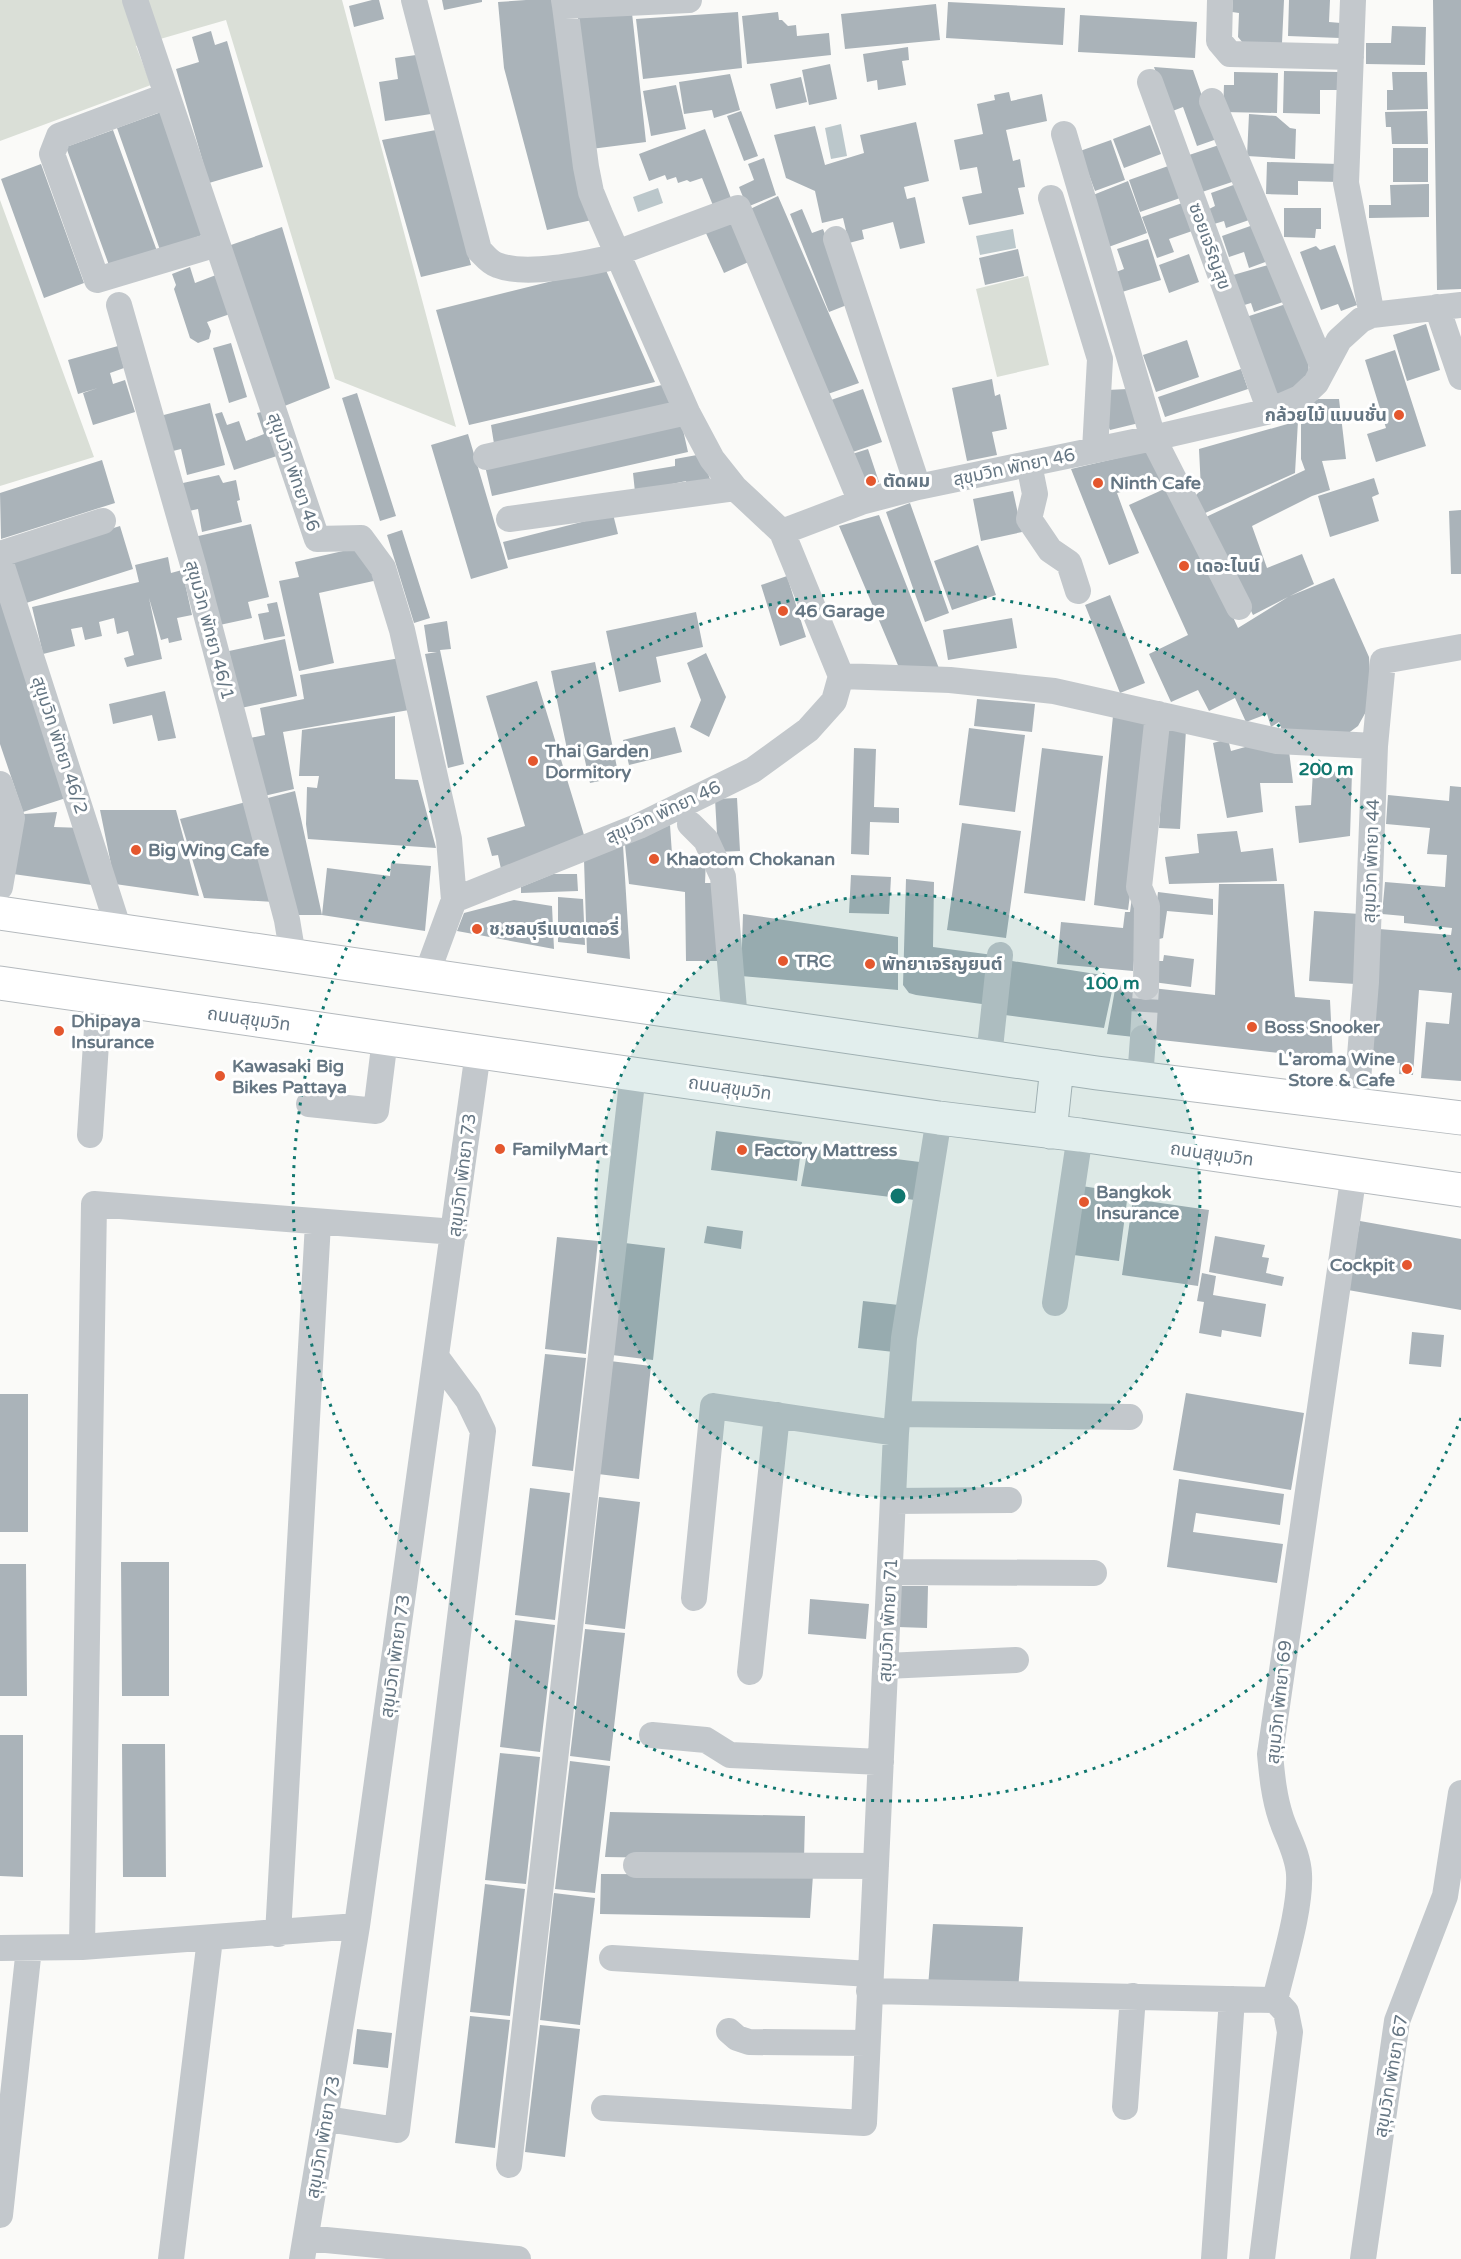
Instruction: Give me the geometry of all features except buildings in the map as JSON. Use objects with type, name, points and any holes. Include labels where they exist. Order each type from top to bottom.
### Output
[{"type":"highway","points":[[0,913],[1140,1079],[1461,1118]]},
{"type":"highway","name":"ถนนสุขุมวิท","points":[[0,984],[939,1118],[1354,1173],[1461,1190]]},
{"type":"highway","points":[[1058,1067],[1065,1134]]},
{"type":"street","name":"สุขุมวิท พัทยา 46","points":[[135,0],[317,539],[361,538],[383,568],[402,630],[449,839],[454,900],[426,976]]},
{"type":"street","points":[[414,0],[479,250],[494,265],[516,270],[585,264],[618,254],[738,208],[861,502]]},
{"type":"street","points":[[689,0],[565,3],[591,192],[687,412],[712,459],[735,488],[782,532],[841,676],[950,680],[1054,691],[1277,741],[1375,746]]},
{"type":"street","points":[[1220,0],[1219,41],[1230,54],[1351,57]]},
{"type":"street","points":[[1353,0],[1346,183],[1372,315]]},
{"type":"street","name":"ซอยเจริญสุข","points":[[1150,82],[1270,411]]},
{"type":"street","points":[[166,96],[58,136],[52,154],[97,279],[217,244]]},
{"type":"street","points":[[1212,101],[1323,367]]},
{"type":"street","points":[[1064,134],[1153,438],[1239,607]]},
{"type":"street","points":[[1051,198],[1100,359],[1095,450]]},
{"type":"street","points":[[836,239],[918,487]]},
{"type":"street","name":"สุขุมวิท พัทยา 46/1","points":[[119,305],[194,568],[284,909],[293,956]]},
{"type":"street","name":"สุขุมวิท พัทยา 46","points":[[782,532],[861,502],[918,487],[1270,411],[1300,398],[1316,383],[1339,340],[1361,320],[1372,315],[1449,306]]},
{"type":"street","points":[[1449,306],[1461,377]]},
{"type":"street","points":[[486,457],[687,412]]},
{"type":"street","points":[[1029,464],[1035,494],[1029,519],[1050,550],[1069,563],[1078,591]]},
{"type":"street","points":[[508,519],[735,488]]},
{"type":"street","points":[[0,554],[103,521]]},
{"type":"street","name":"สุขุมวิท พัทยา 46/2","points":[[0,560],[119,930]]},
{"type":"street","name":"สุขุมวิท พัทยา 44","points":[[1356,1105],[1366,982],[1375,746],[1383,661],[1461,647]]},
{"type":"street","name":"สุขุมวิท พัทยา 46","points":[[454,900],[639,826],[753,770],[808,730],[834,701],[841,676]]},
{"type":"street","points":[[1146,987],[1147,906],[1138,887],[1158,714]]},
{"type":"street","points":[[0,784],[12,818],[0,887]]},
{"type":"street","points":[[690,824],[706,840],[723,877],[735,1021]]},
{"type":"street","points":[[989,1057],[1000,955]]},
{"type":"street","points":[[90,1135],[99,998]]},
{"type":"street","points":[[1140,1079],[1143,1038]]},
{"type":"street","points":[[309,1104],[376,1111],[385,1039]]},
{"type":"street","name":"สุขุมวิท พัทยา 73","points":[[304,2248],[357,1926],[455,1232],[478,1052]]},
{"type":"street","points":[[509,2165],[633,1074]]},
{"type":"street","name":"สุขุมวิท พัทยา 71","points":[[604,2108],[864,2124],[897,1424],[904,1338],[939,1118]]},
{"type":"street","points":[[1055,1303],[1065,1134]]},
{"type":"street","name":"สุขุมวิท พัทยา 69","points":[[1275,2000],[1298,1900],[1299,1874],[1294,1850],[1280,1816],[1273,1788],[1270,1754],[1354,1173]]},
{"type":"street","points":[[82,1947],[94,1204],[455,1232]]},
{"type":"street","points":[[278,1934],[318,1223]]},
{"type":"street","points":[[327,2119],[396,2130],[483,1431],[468,1400],[437,1358]]},
{"type":"street","points":[[694,1598],[713,1406],[777,1415],[897,1424],[1130,1417]]},
{"type":"street","points":[[750,1672],[777,1415]]},
{"type":"street","points":[[894,1501],[1009,1500]]},
{"type":"street","points":[[891,1572],[1094,1573]]},
{"type":"street","points":[[886,1666],[1016,1660]]},
{"type":"street","points":[[652,1736],[706,1740],[730,1755],[881,1762]]},
{"type":"street","name":"สุขุมวิท พัทยา 67","points":[[1363,2259],[1397,2021],[1445,1896],[1461,1793]]},
{"type":"street","points":[[636,1865],[876,1866]]},
{"type":"street","points":[[0,1948],[82,1947],[278,1934],[357,1926]]},
{"type":"street","points":[[171,2259],[210,1939]]},
{"type":"street","points":[[0,2215],[29,1948]]},
{"type":"street","points":[[612,1958],[869,1983],[1133,1996],[1275,2000],[1286,2012],[1290,2032],[1262,2259]]},
{"type":"street","points":[[1125,2107],[1133,1996]]},
{"type":"street","points":[[1214,2259],[1232,1999]]},
{"type":"street","points":[[729,2031],[737,2038],[749,2042],[867,2043]]},
{"type":"street","points":[[304,2248],[518,2259]]},
{"type":"shaded area","points":[[0,0],[342,0],[456,427],[335,379],[226,20],[136,46],[151,85],[0,141]]},
{"type":"shaded area","points":[[841,124],[847,156],[831,159],[825,128]]},
{"type":"shaded area","points":[[658,188],[663,203],[638,212],[633,197]]},
{"type":"shaded area","points":[[0,200],[94,457],[0,486]]},
{"type":"shaded area","points":[[1013,229],[1016,248],[980,255],[976,236]]},
{"type":"shaded area","points":[[1028,276],[1049,365],[997,377],[976,289]]},
{"type":"tunnel","points":[[1143,1038],[1146,987]]},
{"type":"place","name":"กล้วยไม้ แมนชั่น","points":[[1399,415]]},
{"type":"place","name":"ตัดผม","points":[[871,481]]},
{"type":"place","name":"Ninth Cafe","points":[[1098,483]]},
{"type":"place","name":"เดอะไนน์","points":[[1184,566]]},
{"type":"place","name":"46 Garage","points":[[783,611]]},
{"type":"place","name":"Thai Garden Dormitory","points":[[533,761]]},
{"type":"place","name":"Big Wing Cafe","points":[[136,850]]},
{"type":"place","name":"Khaotom Chokanan","points":[[654,859]]},
{"type":"place","name":"ช.ชลบุรีแบตเตอรี่","points":[[477,929]]},
{"type":"place","name":"TRC","points":[[783,961]]},
{"type":"place","name":"พัทยาเจริญยนต์","points":[[870,964]]},
{"type":"place","name":"Boss Snooker","points":[[1252,1027]]},
{"type":"place","name":"Dhipaya Insurance","points":[[59,1031]]},
{"type":"place","name":"L'aroma Wine Store & Cafe","points":[[1407,1069]]},
{"type":"place","name":"Kawasaki Big Bikes Pattaya","points":[[220,1076]]},
{"type":"place","name":"FamilyMart","points":[[500,1149]]},
{"type":"place","name":"Factory Mattress","points":[[742,1150]]},
{"type":"place","name":"Bangkok Insurance","points":[[1084,1202]]},
{"type":"place","name":"Cockpit","points":[[1407,1265]]}]
